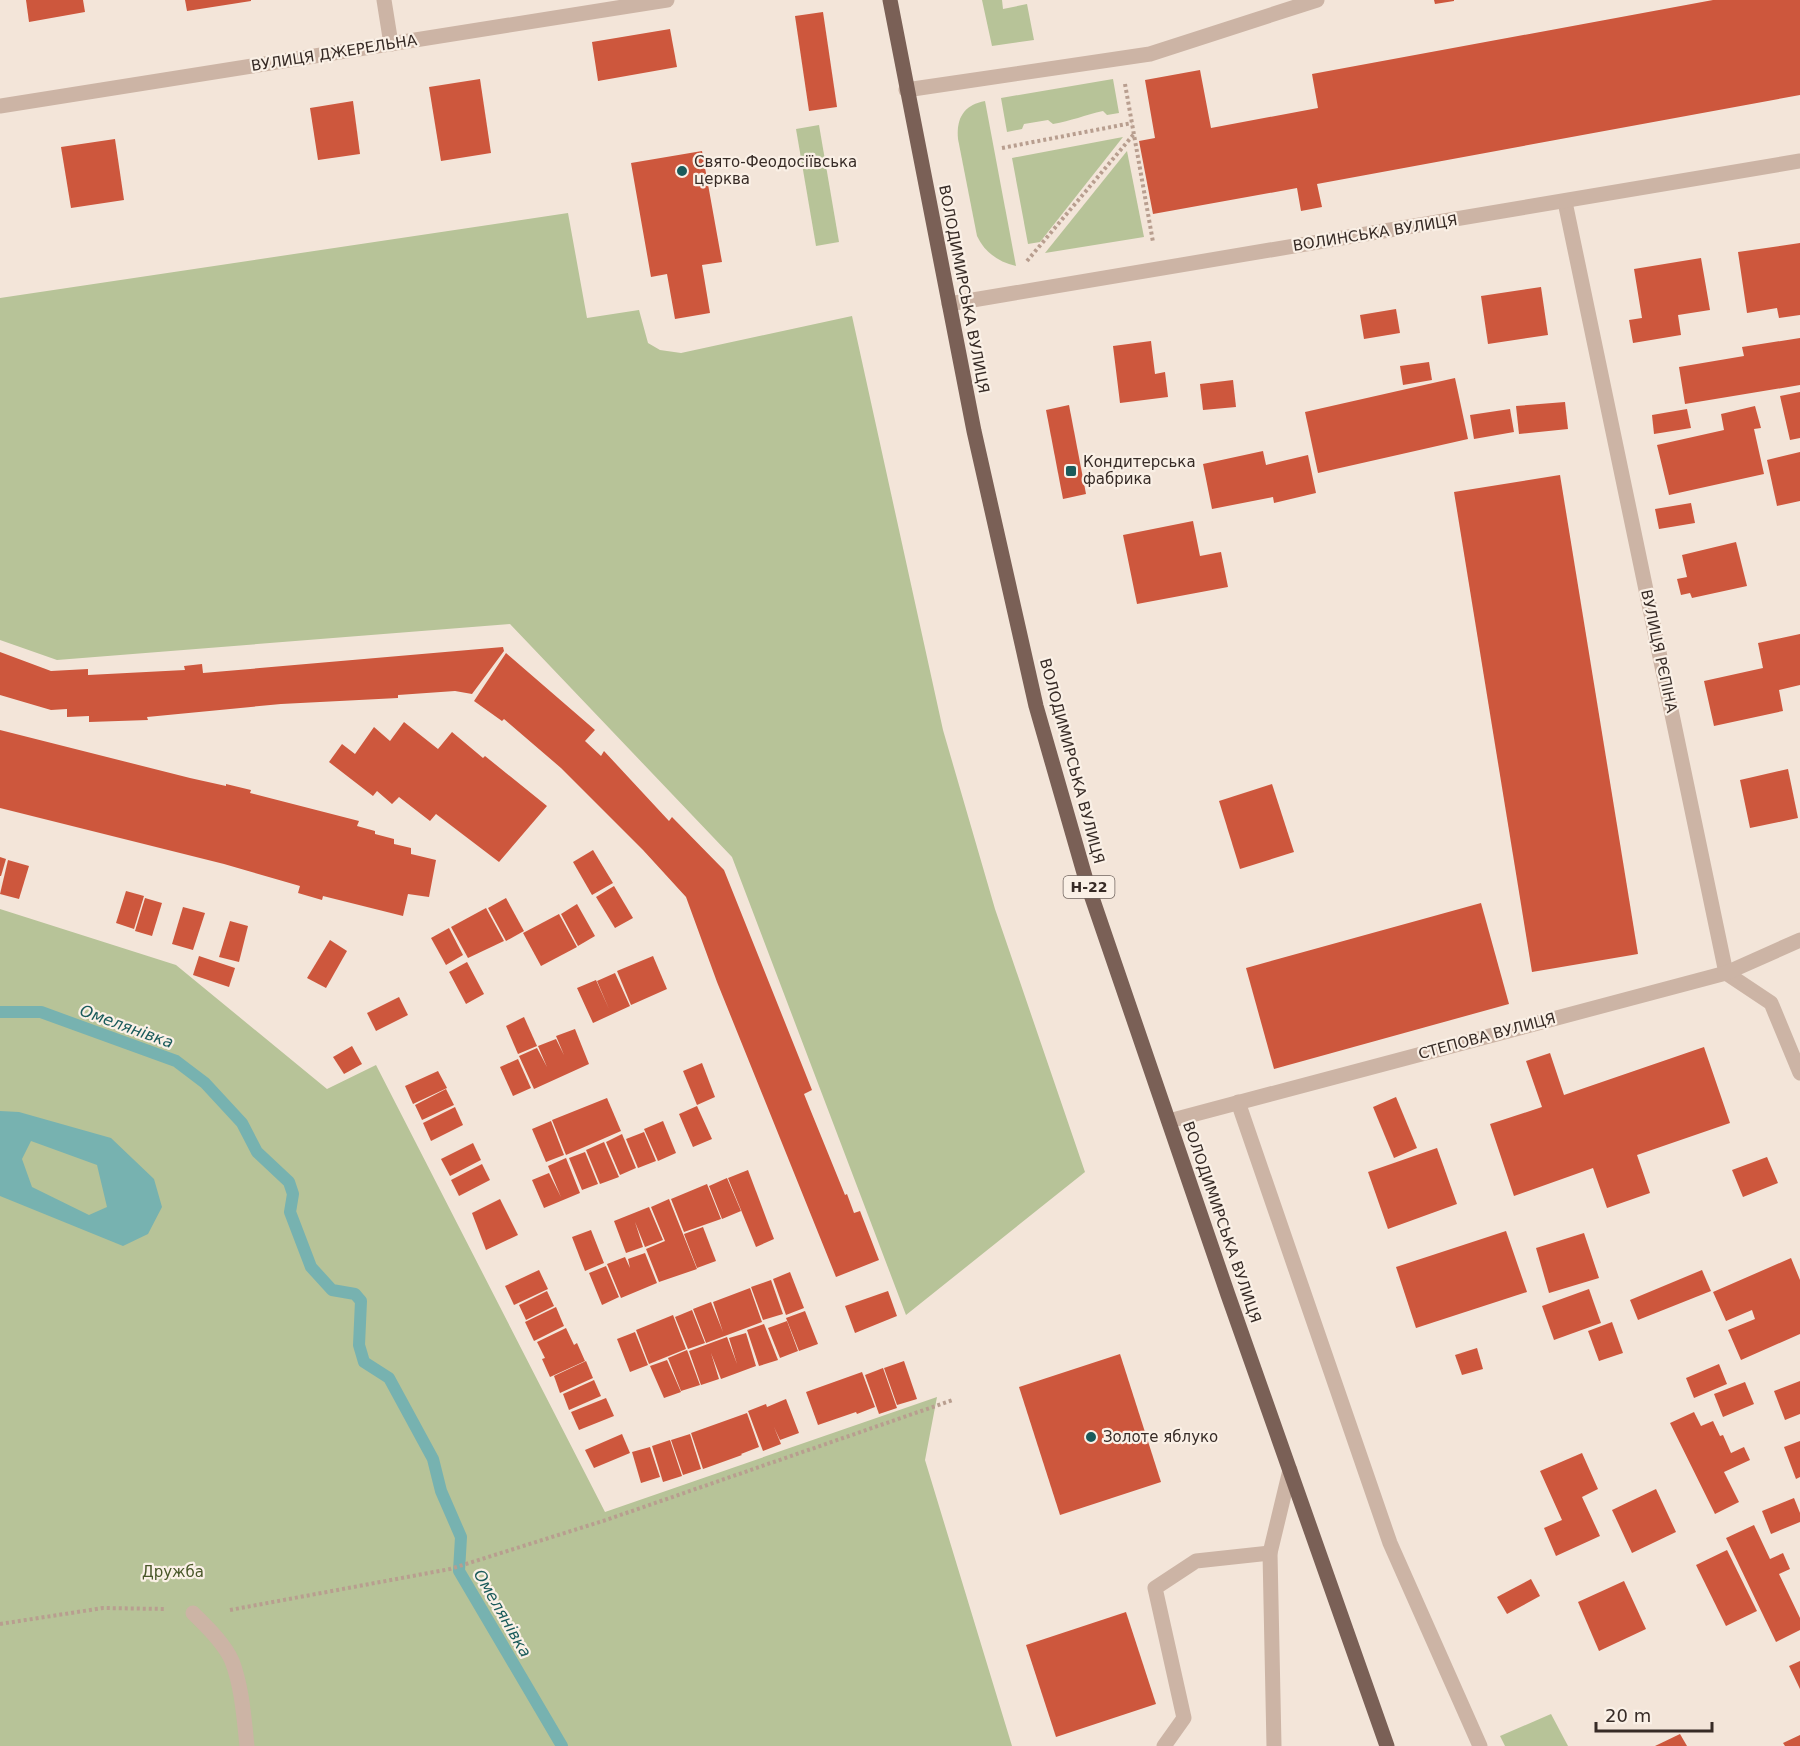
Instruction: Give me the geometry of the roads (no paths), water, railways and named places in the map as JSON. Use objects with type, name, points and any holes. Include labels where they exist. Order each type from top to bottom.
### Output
[{"type":"main road","name":"ВОЛОДИМИРСЬКА ВУЛИЦЯ","points":[[890,0],[990,507],[1036,706],[1086,880],[1387,1746]]},
{"type":"street","points":[[384,0],[392,44]]},
{"type":"street","name":"ВУЛИЦЯ ДЖЕРЕЛЬНА","points":[[0,106],[668,0]]},
{"type":"street","points":[[906,90],[1150,54],[1317,0]]},
{"type":"street","name":"ВОЛИНСЬКА ВУЛИЦЯ","points":[[949,304],[1800,161]]},
{"type":"street","name":"ВУЛИЦЯ РЄПІНА","points":[[1565,202],[1726,973]]},
{"type":"street","name":"СТЕПОВА ВУЛИЦЯ","points":[[1169,1121],[1726,973],[1800,940]]},
{"type":"street","points":[[1726,973],[1772,1003],[1800,1073]]},
{"type":"street","points":[[1238,1102],[1390,1543],[1480,1746]]},
{"type":"street","points":[[1274,1746],[1270,1553],[1290,1470]]},
{"type":"street","points":[[1164,1746],[1184,1718],[1155,1588],[1196,1561],[1270,1553]]},
{"type":"street","points":[[193,1613],[214,1635],[231,1660],[243,1708],[247,1746]]},
{"type":"water","points":[[0,1111],[19,1112],[111,1138],[154,1179],[162,1207],[148,1234],[123,1246],[0,1196]],"holes":[[[31,1141],[97,1165],[107,1207],[89,1215],[32,1187],[22,1159]]]},
{"type":"waterway","name":"Омелянівка","points":[[0,1012],[41,1012],[176,1061],[205,1083],[242,1123],[257,1152],[289,1182],[293,1194],[290,1212],[311,1267],[332,1290],[355,1294],[361,1301],[359,1345],[364,1362],[389,1378],[433,1459],[441,1491],[461,1537],[459,1571],[562,1746]]},
{"type":"place","name":"Свято-Феодосіївська церква","points":[[682,171]]},
{"type":"place","name":"Кондитерська фабрика","points":[[1071,471]]},
{"type":"place","name":"Золоте яблуко","points":[[1091,1437]]},
{"type":"park label","name":"Дружба","points":[[173,1572]]}]
